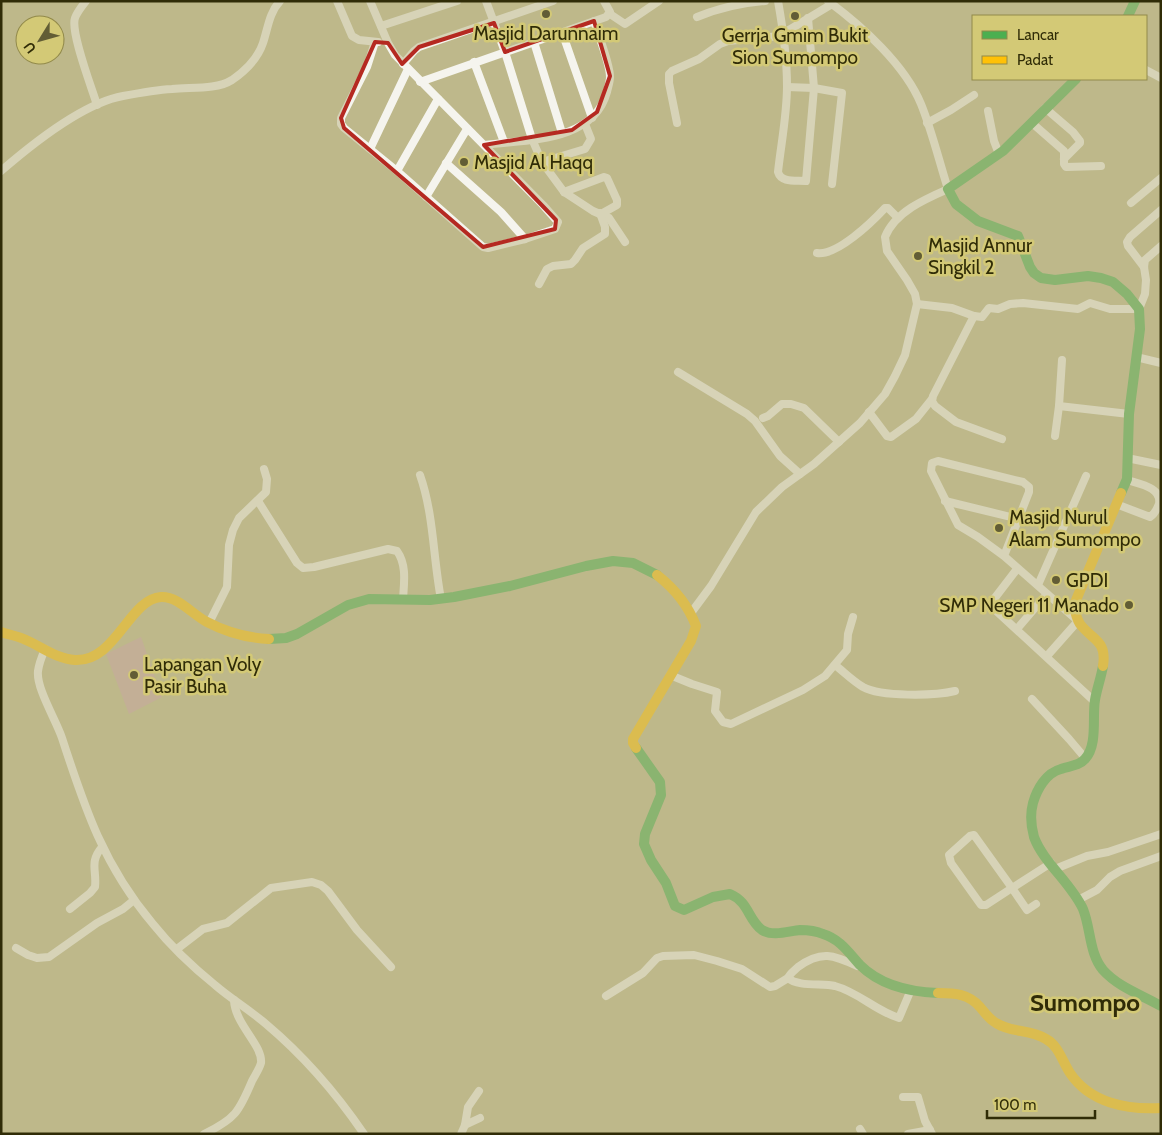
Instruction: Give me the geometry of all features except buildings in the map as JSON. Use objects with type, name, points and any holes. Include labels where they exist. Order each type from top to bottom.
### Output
[{"type":"main road","points":[[1128,15],[1135,1]]},
{"type":"main road","points":[[1075,80],[1059,93],[1032,123],[999,154],[948,189],[956,204],[978,221],[1012,232],[1018,236],[1030,267],[1041,278],[1055,280],[1088,276],[1101,278],[1112,282],[1127,294],[1139,309],[1140,329],[1129,414],[1127,480],[1074,605],[1078,621],[1102,644],[1104,655],[1094,701],[1090,748],[1086,759],[1049,775],[1037,792],[1030,812],[1030,820],[1035,841],[1084,911],[1093,951],[1099,965],[1113,978],[1161,1006]]},
{"type":"main road","points":[[1,632],[21,638],[71,659],[80,660],[98,654],[146,603],[158,596],[172,599],[209,623],[233,632],[249,636],[280,639],[305,631],[341,608],[359,601],[388,597],[414,601],[441,599],[502,589],[583,567],[619,560],[649,569],[677,594],[691,613],[696,626],[694,634],[636,733],[633,742],[660,782],[661,795],[645,834],[644,844],[651,860],[666,883],[675,906],[684,910],[723,893],[733,895],[744,902],[764,932],[806,930],[827,934],[836,940],[866,970],[893,986],[910,992],[958,994],[970,998],[997,1024],[1037,1034],[1050,1041],[1074,1080],[1101,1099],[1119,1105],[1150,1109],[1161,1108]]},
{"type":"street","points":[[86,1],[75,17],[74,25],[76,38],[97,105]]},
{"type":"street","points":[[270,1],[274,9]]},
{"type":"street","points":[[1,171],[28,148],[97,105],[122,96],[217,85],[230,81],[254,61],[262,46],[269,19],[280,1]]},
{"type":"street","points":[[337,1],[355,39],[388,43]]},
{"type":"street","points":[[370,1],[395,56],[485,145],[558,222],[557,227],[552,231],[525,239],[488,248],[483,247],[397,171],[344,128],[340,121],[367,67],[375,42]]},
{"type":"street","points":[[381,26],[457,1]]},
{"type":"street","points":[[486,1],[505,52],[532,139],[542,162],[564,192],[614,223],[625,242]]},
{"type":"street","points":[[370,149],[414,51],[419,47],[494,23],[553,1]]},
{"type":"street","points":[[604,1],[610,14],[625,24],[659,1]]},
{"type":"street","points":[[697,17],[735,4],[764,1]]},
{"type":"street","points":[[778,1],[784,34],[787,87],[778,172],[783,180],[806,181],[814,88],[808,18]]},
{"type":"street","points":[[677,123],[669,74],[699,59],[720,44],[728,41],[774,37],[784,34],[830,3],[866,33],[894,62],[914,91],[921,104],[948,189],[918,203],[898,218],[887,232],[885,243],[887,251],[915,294],[917,304],[905,355],[885,394],[839,442],[814,464],[782,487],[756,512],[711,586],[691,613]]},
{"type":"street","points":[[420,82],[610,14]]},
{"type":"street","points":[[485,145],[562,133],[585,124],[592,118],[602,105],[610,76],[594,21]]},
{"type":"street","points":[[562,32],[592,118]]},
{"type":"street","points":[[534,42],[562,133]]},
{"type":"street","points":[[474,62],[504,142]]},
{"type":"street","points":[[1147,71],[1161,78]]},
{"type":"street","points":[[787,87],[839,91],[843,95],[832,184]]},
{"type":"street","points":[[927,123],[974,95]]},
{"type":"street","points":[[397,171],[438,99]]},
{"type":"street","points":[[1045,108],[1080,140],[1078,145],[1064,160]]},
{"type":"street","points":[[988,111],[994,141],[999,154]]},
{"type":"street","points":[[1032,123],[1063,150],[1065,154],[1064,164],[1067,168],[1101,166]]},
{"type":"street","points":[[542,162],[586,148],[591,140],[585,124]]},
{"type":"street","points":[[426,196],[467,129]]},
{"type":"street","points":[[446,163],[501,212],[525,239]]},
{"type":"street","points":[[564,192],[604,177],[607,178],[617,200],[617,206],[600,214]]},
{"type":"street","points":[[1131,203],[1161,178]]},
{"type":"street","points":[[817,253],[823,254],[835,248],[860,231],[886,208],[898,218]]},
{"type":"street","points":[[1144,267],[1127,242],[1130,237],[1161,210]]},
{"type":"street","points":[[538,284],[547,269],[553,266],[571,264],[576,260],[583,248],[605,234],[605,227],[600,214]]},
{"type":"street","points":[[917,304],[952,308],[982,317],[989,308],[1001,308],[1010,304],[1023,303],[1078,309],[1090,303],[1110,308],[1139,309],[1145,294],[1145,260],[1161,246]]},
{"type":"street","points":[[869,412],[887,436],[891,437],[916,418],[932,399],[974,316]]},
{"type":"street","points":[[1136,357],[1161,363]]},
{"type":"street","points":[[1055,436],[1062,360]]},
{"type":"street","points":[[678,372],[747,414],[755,421],[780,456],[800,474]]},
{"type":"street","points":[[932,399],[935,406],[956,422],[1002,439]]},
{"type":"street","points":[[763,418],[782,404],[797,405],[804,408],[839,442]]},
{"type":"street","points":[[1059,406],[1129,414]]},
{"type":"street","points":[[1127,458],[1161,465]]},
{"type":"street","points":[[1004,556],[1029,492],[1027,485],[1022,482],[938,461],[932,463],[930,466],[931,471],[958,525],[1004,556],[1078,621],[1047,656]]},
{"type":"street","points":[[209,623],[225,595],[229,545],[233,530],[239,518],[266,492],[267,479],[264,469]]},
{"type":"street","points":[[420,475],[430,514],[435,571],[441,599]]},
{"type":"street","points":[[1038,585],[1086,476]]},
{"type":"street","points":[[1116,504],[1150,517],[1154,515],[1160,498],[1158,492],[1153,488],[1127,480]]},
{"type":"street","points":[[258,501],[297,563],[303,568],[388,550],[397,551],[403,560],[403,599]]},
{"type":"street","points":[[945,501],[1019,520]]},
{"type":"street","points":[[1017,569],[992,603],[992,607],[1094,701]]},
{"type":"street","points":[[1017,629],[1047,594]]},
{"type":"street","points":[[670,675],[717,692],[715,712],[722,721],[730,724],[809,687],[825,676],[847,650],[848,634],[853,617]]},
{"type":"street","points":[[45,649],[38,672],[39,686],[55,720],[78,789],[102,846],[134,900],[153,925],[214,985],[282,1038],[322,1078],[364,1134]]},
{"type":"street","points":[[835,665],[858,684],[873,690],[917,694],[955,691]]},
{"type":"street","points":[[1032,700],[1086,759]]},
{"type":"street","points":[[1036,904],[1027,910],[1012,888],[983,846],[974,835],[970,836],[949,855],[949,860],[955,870],[981,905],[986,905],[1012,888],[1053,866],[1108,852],[1161,834]]},
{"type":"street","points":[[70,909],[95,887],[94,864],[98,851],[102,846]]},
{"type":"street","points":[[1078,900],[1097,890],[1110,877],[1120,871],[1161,856]]},
{"type":"street","points":[[176,948],[203,929],[227,923],[271,888],[312,882],[321,885],[328,891],[357,930],[391,967]]},
{"type":"street","points":[[16,948],[28,956],[45,958],[102,920],[123,909],[134,900]]},
{"type":"street","points":[[606,996],[643,973],[660,956],[694,955],[717,961],[742,969],[770,987],[788,978],[790,974],[812,958],[828,955],[838,957],[866,970]]},
{"type":"street","points":[[788,978],[794,982],[841,988],[899,1018],[910,992]]},
{"type":"street","points":[[204,1134],[224,1124],[237,1112],[261,1063],[258,1049],[236,1014],[234,1000]]},
{"type":"street","points":[[461,1134],[466,1125],[468,1106],[479,1091]]},
{"type":"street","points":[[903,1097],[918,1097],[925,1121],[931,1132]]},
{"type":"street","points":[[466,1125],[480,1118]]},
{"type":"street","points":[[908,1134],[923,1130],[931,1132]]},
{"type":"highlighted area","points":[[594,21],[610,76],[597,112],[572,130],[484,145],[556,220],[555,229],[483,247],[344,128],[341,118],[375,42],[388,43],[402,64],[419,47],[494,23],[505,52]]},
{"type":"shaded area","name":"Lapangan Voly Pasir Buha","points":[[141,637],[162,697],[129,714],[106,654]]},
{"type":"traffic: fast","points":[[1128,15],[1135,1]]},
{"type":"traffic: fast","points":[[1075,80],[1003,151],[948,189],[956,204],[978,221],[1018,236],[1030,267],[1041,278],[1055,280],[1088,276],[1101,278],[1113,282],[1127,294],[1139,309],[1140,329],[1129,414],[1127,479],[1121,493]]},
{"type":"traffic: fast","points":[[269,639],[286,638],[297,634],[348,605],[369,599],[430,600],[454,597],[510,586],[586,566],[613,561],[633,563],[657,575]]},
{"type":"traffic: fast","points":[[1103,666],[1095,700],[1093,739],[1089,753],[1080,763],[1056,771],[1043,782],[1033,803],[1032,829],[1038,846],[1078,899],[1086,917],[1095,956],[1103,970],[1123,986],[1161,1006]]},
{"type":"traffic: fast","points":[[636,748],[660,782],[661,795],[645,834],[644,844],[651,860],[666,883],[675,906],[684,910],[713,897],[730,894],[745,906],[757,926],[766,932],[781,933],[800,930],[829,936],[877,978],[907,989],[938,993]]},
{"type":"traffic: slow","points":[[1103,666],[1104,657],[1101,646],[1080,624],[1074,605],[1121,493]]},
{"type":"traffic: slow","points":[[636,748],[633,739],[691,641],[696,626],[680,598],[657,575]]},
{"type":"traffic: slow","points":[[1,632],[23,639],[68,659],[89,658],[101,651],[112,641],[140,608],[150,600],[161,597],[185,606],[207,622],[229,632],[269,639]]},
{"type":"traffic: slow","points":[[938,993],[956,994],[971,999],[991,1020],[1002,1026],[1046,1039],[1057,1050],[1078,1083],[1099,1098],[1135,1108],[1161,1108]]},
{"type":"place","name":"Masjid Darunnaim","points":[[546,14]]},
{"type":"place","name":"Gerrja Gmim Bukit Sion Sumompo","points":[[795,16]]},
{"type":"place","name":"Masjid Al Haqq","points":[[464,162]]},
{"type":"place","name":"Masjid Annur Singkil 2","points":[[918,256]]},
{"type":"place","name":"Masjid Nurul Alam Sumompo","points":[[999,528]]},
{"type":"place","name":"GPDI","points":[[1056,580]]},
{"type":"place","name":"SMP Negeri 11 Manado","points":[[1129,605]]},
{"type":"place","name":"Lapangan Voly Pasir Buha","points":[[134,675]]},
{"type":"district","name":"Sumompo","points":[[1085,1002]]}]
